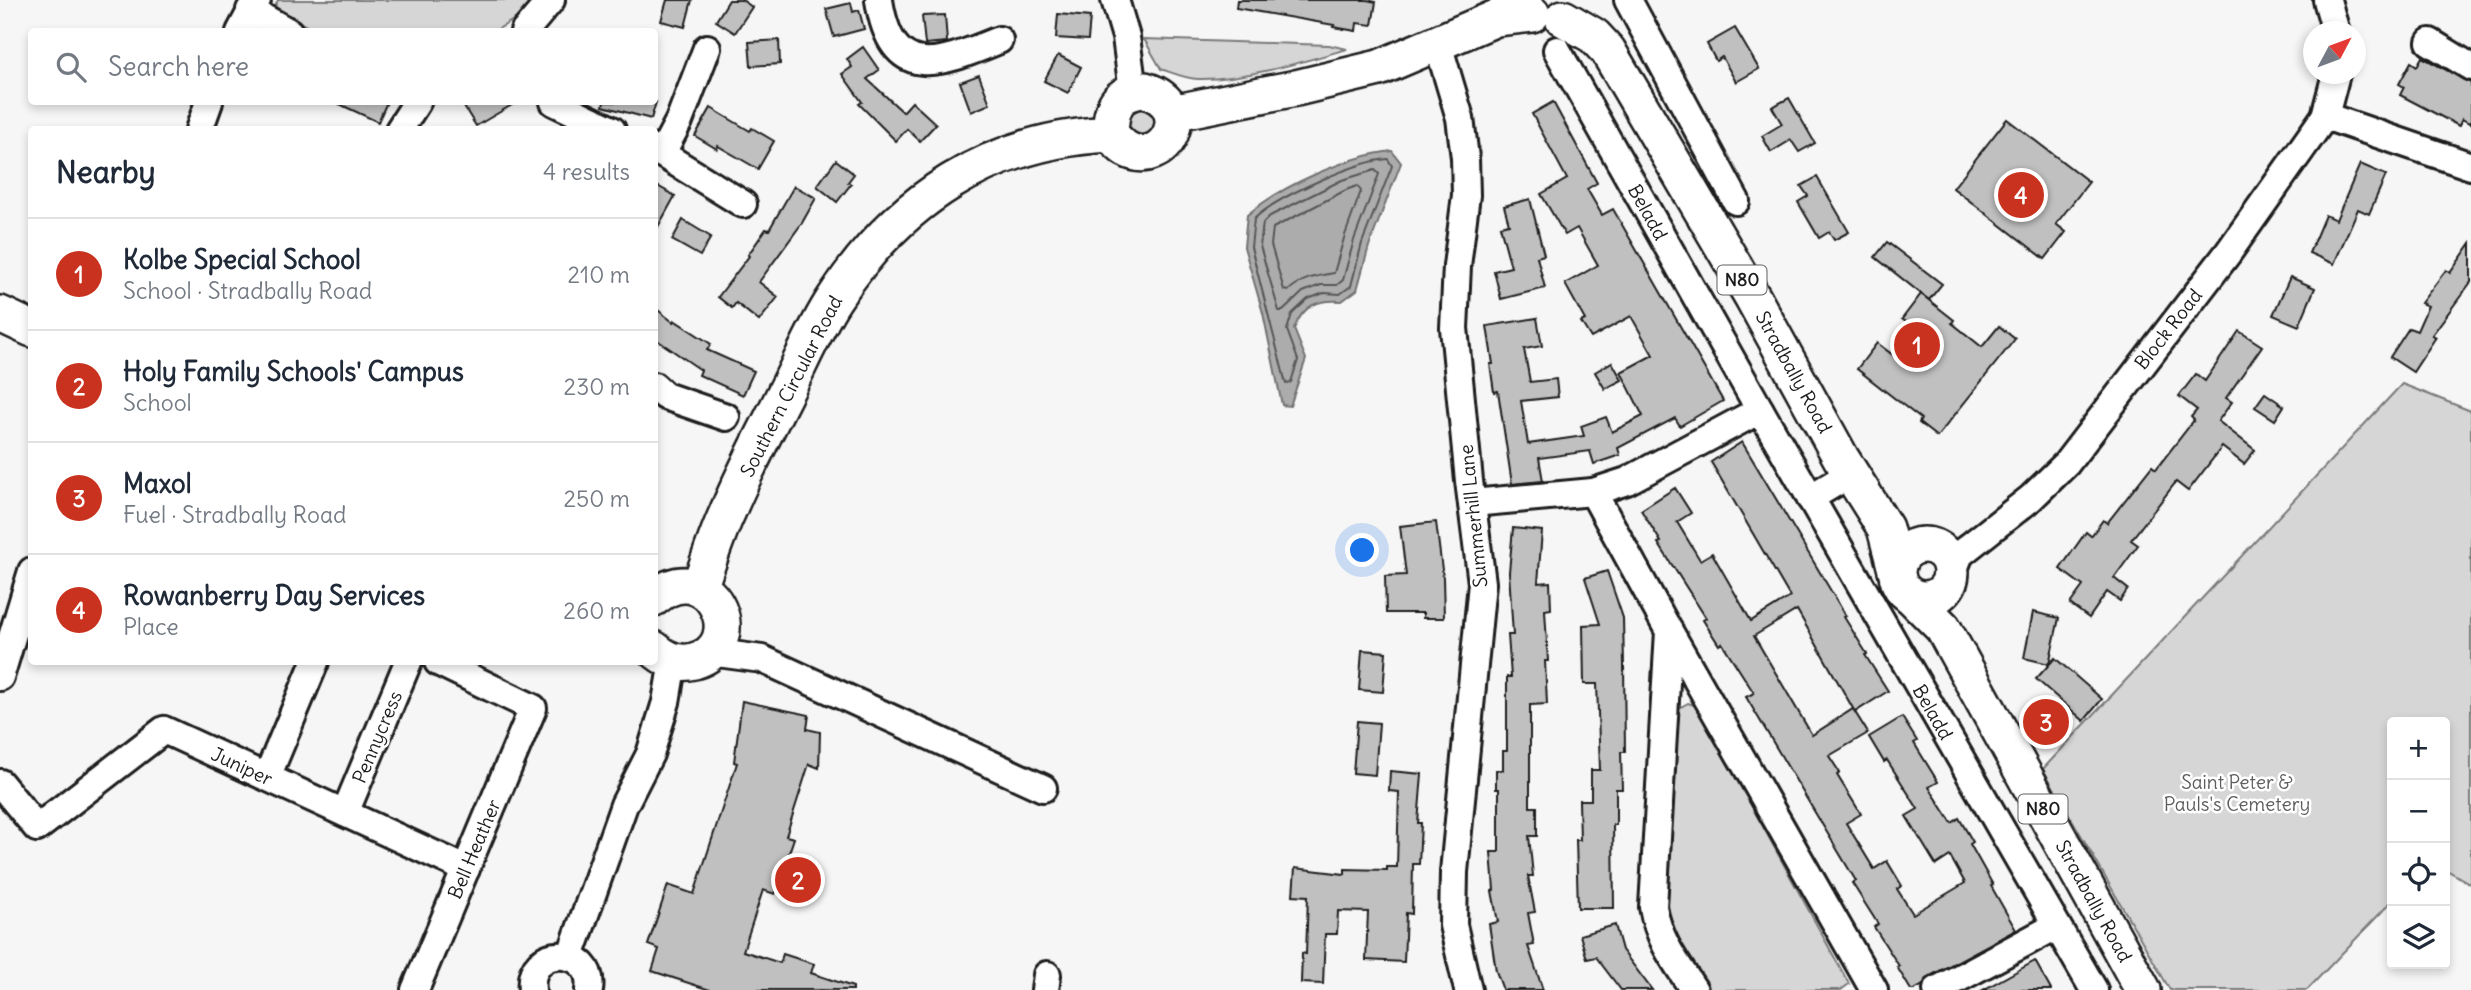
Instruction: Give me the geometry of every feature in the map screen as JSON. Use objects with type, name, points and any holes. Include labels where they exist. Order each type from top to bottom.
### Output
[{"type":"main road","points":[[1172,113],[1296,89],[1379,68],[1438,44],[1543,13]]},
{"type":"main road","name":"Stradbally Road","points":[[1543,13],[1594,36],[1608,51],[1739,274],[1850,474],[1885,528],[1933,569],[1943,628],[2143,990]]},
{"type":"main road","points":[[1133,91],[1157,93],[1167,102],[1172,113],[1174,125],[1170,137],[1162,146],[1151,152],[1138,153],[1126,149],[1110,134],[1110,117],[1114,106],[1122,96],[1133,91]]},
{"type":"main road","name":"Southern Circular Road","points":[[699,588],[727,513],[833,300],[878,242],[922,201],[960,174],[996,158],[1030,148],[1088,135],[1110,134]]},
{"type":"main road","points":[[0,314],[28,326]]},
{"type":"main road","points":[[658,594],[675,586],[699,588],[710,595],[718,605],[722,617],[718,642],[710,652],[686,663],[664,655]]},
{"type":"street","points":[[527,28],[551,0]]},
{"type":"street","points":[[879,0],[890,40],[908,57],[921,61],[944,61],[999,40]]},
{"type":"street","points":[[1115,0],[1126,37],[1133,91]]},
{"type":"street","points":[[1628,0],[1736,201]]},
{"type":"street","points":[[2327,0],[2333,21]]},
{"type":"street","name":"Beladd","points":[[1543,13],[1760,410],[2094,990]]},
{"type":"street","points":[[249,14],[280,28]]},
{"type":"street","points":[[2430,42],[2471,67]]},
{"type":"street","name":"Summerhill Lane","points":[[1438,44],[1460,118],[1465,158],[1466,195],[1457,266],[1454,328],[1482,583],[1454,872],[1453,925],[1468,990]]},
{"type":"street","points":[[707,48],[679,121],[658,151],[743,204]]},
{"type":"street","name":"Block Road","points":[[1933,569],[2031,498],[2066,464],[2228,253],[2325,116],[2333,84]]},
{"type":"street","points":[[200,126],[208,105]]},
{"type":"street","points":[[401,126],[413,105]]},
{"type":"street","points":[[560,105],[604,126]]},
{"type":"street","points":[[2325,116],[2471,166]]},
{"type":"street","points":[[658,390],[665,396],[726,417]]},
{"type":"street","points":[[1472,503],[1593,492],[1627,481],[1760,410]]},
{"type":"street","points":[[1810,498],[1850,474]]},
{"type":"street","points":[[1593,492],[1669,631],[1874,990]]},
{"type":"street","points":[[0,677],[28,584]]},
{"type":"street","points":[[722,617],[762,659]]},
{"type":"street","points":[[1669,631],[1653,907],[1662,943],[1694,990]]},
{"type":"street","points":[[710,652],[762,659],[1043,788]]},
{"type":"street","points":[[570,957],[624,805],[650,754],[666,702],[664,655]]},
{"type":"street","points":[[267,778],[314,665]]},
{"type":"street","name":"Pennycress","points":[[345,813],[407,665]]},
{"type":"street","name":"Bell Heather","points":[[415,990],[533,708],[444,665]]},
{"type":"street","name":"Juniper","points":[[0,783],[37,828],[164,730],[466,869]]},
{"type":"street","points":[[1937,990],[2056,926]]},
{"type":"street","points":[[532,990],[533,974],[544,960],[552,956],[570,957],[584,968],[588,976],[589,990]]},
{"type":"green space","points":[[278,0],[537,0],[532,9],[500,28],[310,28],[274,9]]},
{"type":"green space","points":[[1144,39],[1329,45],[1347,49],[1234,77],[1198,79],[1161,69]]},
{"type":"green space","points":[[1144,104],[1159,117],[1152,136],[1138,138],[1127,129],[1131,109]]},
{"type":"green space","name":"Saint Peter & Pauls's Cemetery","points":[[2402,384],[2471,411],[2471,884],[2450,872],[2450,717],[2387,717],[2387,906],[2307,990],[2170,990],[2043,769]]},
{"type":"green space","points":[[1688,703],[1697,706],[1849,984],[1841,990],[1706,990],[1677,951],[1667,921],[1674,717],[1679,708]]},
{"type":"water","points":[[1392,151],[1401,163],[1369,246],[1357,290],[1342,301],[1326,301],[1312,305],[1302,314],[1294,329],[1306,359],[1290,406],[1282,405],[1263,313],[1244,247],[1247,215],[1278,193],[1316,174],[1356,159]]},
{"type":"building","points":[[667,0],[692,0],[685,27],[661,21]]},
{"type":"building","points":[[729,0],[742,0],[752,7],[735,33],[716,21]]},
{"type":"building","points":[[1237,0],[1376,2],[1372,25],[1357,23],[1356,31],[1236,8]]},
{"type":"building","points":[[851,3],[853,12],[859,10],[864,29],[834,37],[826,9]]},
{"type":"building","points":[[1058,14],[1090,17],[1088,40],[1056,38]]},
{"type":"building","points":[[945,15],[947,42],[925,44],[922,16]]},
{"type":"building","points":[[1735,28],[1759,69],[1736,82],[1722,57],[1716,61],[1707,44]]},
{"type":"building","points":[[779,40],[780,64],[751,66],[749,42]]},
{"type":"building","points":[[863,47],[879,70],[867,79],[903,112],[912,102],[936,124],[920,141],[907,129],[896,141],[859,104],[862,102],[842,74],[852,67],[847,59]]},
{"type":"building","points":[[1058,55],[1081,67],[1068,93],[1044,81]]},
{"type":"building","points":[[2422,57],[2471,83],[2471,124],[2462,119],[2459,126],[2400,95],[2404,87],[2399,84],[2411,62],[2417,66]]},
{"type":"building","points":[[979,75],[990,104],[971,112],[960,82]]},
{"type":"building","points":[[1789,98],[1815,143],[1799,152],[1791,140],[1771,152],[1762,136],[1782,124],[1772,107]]},
{"type":"building","points":[[1553,102],[1597,183],[1587,189],[1602,215],[1613,209],[1723,401],[1680,426],[1675,418],[1618,448],[1620,455],[1594,464],[1590,451],[1539,458],[1543,481],[1512,484],[1498,391],[1494,392],[1487,326],[1537,318],[1542,346],[1524,349],[1530,382],[1556,379],[1558,397],[1521,401],[1528,444],[1584,436],[1581,426],[1606,417],[1612,432],[1643,416],[1621,372],[1653,355],[1631,316],[1591,338],[1581,322],[1585,320],[1565,284],[1598,265],[1577,228],[1565,235],[1541,194],[1567,179],[1532,114]]},
{"type":"building","points":[[341,105],[386,105],[378,122]]},
{"type":"building","points":[[463,105],[512,105],[476,126]]},
{"type":"building","points":[[603,105],[655,105],[651,119]]},
{"type":"building","points":[[711,108],[750,131],[752,128],[774,141],[758,169],[695,136]]},
{"type":"building","points":[[2007,119],[2089,182],[2056,224],[2066,232],[2045,259],[1953,188]]},
{"type":"building","points":[[836,160],[854,174],[848,182],[851,184],[837,202],[817,186]]},
{"type":"building","points":[[2360,164],[2386,175],[2369,214],[2358,209],[2334,264],[2309,253],[2325,215],[2336,220]]},
{"type":"building","points":[[1817,177],[1849,232],[1834,240],[1829,232],[1819,238],[1798,202],[1808,196],[1801,186]]},
{"type":"building","points":[[658,186],[675,196],[658,227]]},
{"type":"building","points":[[794,186],[816,198],[802,223],[759,282],[778,297],[759,321],[736,303],[732,308],[718,297],[766,229],[769,230]]},
{"type":"building","points":[[1530,199],[1544,255],[1537,257],[1545,288],[1501,299],[1494,271],[1511,267],[1500,226],[1509,224],[1504,206]]},
{"type":"building","points":[[683,220],[711,237],[700,256],[672,240]]},
{"type":"building","points":[[1887,242],[1942,284],[1929,300],[1875,257]]},
{"type":"building","points":[[2471,243],[2471,282],[2432,335],[2436,337],[2413,372],[2390,357],[2409,328],[2417,331],[2428,306],[2421,303],[2446,270],[2450,273]]},
{"type":"building","points":[[2290,277],[2315,288],[2299,326],[2273,315]]},
{"type":"building","points":[[1921,294],[1982,347],[1999,326],[2015,339],[1937,437],[1919,423],[1921,419],[1857,369],[1877,343],[1893,355],[1914,328],[1902,319]]},
{"type":"building","points":[[658,310],[711,344],[707,350],[754,371],[743,395],[699,375],[701,370],[658,341]]},
{"type":"building","points":[[2239,331],[2262,346],[2226,398],[2232,402],[2218,421],[2255,450],[2244,464],[2222,447],[2188,491],[2176,482],[2131,540],[2138,545],[2114,578],[2128,589],[2120,601],[2107,592],[2089,618],[2070,604],[2083,586],[2060,569],[2086,532],[2091,536],[2103,520],[2107,523],[2152,466],[2156,469],[2194,420],[2191,417],[2197,410],[2179,396],[2196,374],[2205,381]]},
{"type":"building","points":[[1612,362],[1622,380],[1605,389],[1595,372]]},
{"type":"building","points":[[2265,393],[2284,406],[2275,420],[2255,407]]},
{"type":"building","points":[[1742,442],[1888,691],[1855,712],[1797,610],[1754,636],[1812,735],[1853,709],[1868,733],[1829,756],[1840,773],[1837,775],[1861,814],[1846,823],[1874,869],[1887,861],[1902,886],[1897,889],[1913,914],[1965,883],[1950,856],[1936,865],[1906,816],[1918,809],[1869,737],[1902,717],[1938,782],[1929,787],[1952,823],[1959,818],[1973,842],[1970,844],[1993,885],[1991,886],[2016,930],[1930,976],[1923,985],[1914,990],[1911,990],[1874,927],[1878,924],[1852,883],[1856,881],[1746,697],[1754,693],[1722,643],[1719,645],[1703,620],[1706,618],[1658,543],[1661,542],[1641,510],[1675,488],[1691,513],[1677,522],[1700,560],[1712,553],[1751,621],[1790,597],[1711,462]]},
{"type":"building","points":[[1436,522],[1443,578],[1444,618],[1423,618],[1423,613],[1386,613],[1385,576],[1406,575],[1400,526]]},
{"type":"building","points":[[1513,528],[1542,531],[1538,583],[1550,582],[1551,609],[1545,610],[1547,704],[1530,705],[1530,807],[1537,807],[1537,836],[1529,836],[1533,876],[1528,876],[1535,912],[1528,913],[1534,945],[1528,946],[1543,990],[1503,990],[1496,971],[1489,924],[1498,922],[1492,891],[1491,852],[1499,852],[1499,789],[1496,789],[1496,770],[1503,770],[1503,751],[1507,751],[1507,677],[1511,677],[1508,635],[1513,635],[1509,572]]},
{"type":"building","points":[[1607,571],[1623,618],[1624,665],[1625,752],[1621,752],[1622,789],[1616,789],[1616,825],[1613,825],[1614,908],[1578,908],[1576,840],[1580,840],[1579,800],[1591,800],[1591,770],[1600,770],[1597,684],[1584,684],[1583,625],[1600,624],[1585,578]]},
{"type":"building","points":[[2033,612],[2059,618],[2049,664],[2024,658]]},
{"type":"building","points":[[1362,650],[1386,652],[1383,692],[1359,690]]},
{"type":"building","points":[[2055,658],[2102,699],[2084,721],[2036,679]]},
{"type":"building","points":[[742,701],[809,715],[807,729],[820,732],[819,768],[809,764],[786,836],[794,838],[775,894],[763,890],[743,951],[780,963],[783,954],[814,964],[811,973],[853,987],[853,990],[710,990],[652,971],[659,949],[648,945],[668,885],[694,894],[737,763],[734,762]]},
{"type":"building","points":[[2037,705],[2058,733],[2043,744],[2022,716]]},
{"type":"building","points":[[1357,721],[1379,723],[1375,775],[1353,773]]},
{"type":"building","points":[[1390,771],[1422,774],[1418,823],[1421,823],[1419,864],[1413,864],[1412,914],[1406,913],[1404,962],[1366,960],[1368,912],[1338,911],[1337,934],[1325,934],[1323,984],[1301,983],[1302,953],[1306,954],[1308,896],[1293,895],[1295,868],[1345,874],[1345,869],[1387,870],[1387,867],[1397,867],[1399,792],[1389,791]]},
{"type":"building","points":[[1615,925],[1622,950],[1652,990],[1621,990],[1596,957],[1587,959],[1580,935]]},
{"type":"building","points":[[2035,961],[2051,990],[1983,990]]},
{"type":"place","name":"Rowanberry Day Services","points":[[2021,195]]},
{"type":"place","name":"Kolbe Special School","points":[[1917,345]]},
{"type":"place","name":"Maxol","points":[[2046,722]]},
{"type":"place","name":"Holy Family Schools' Campus","points":[[798,880]]}]
